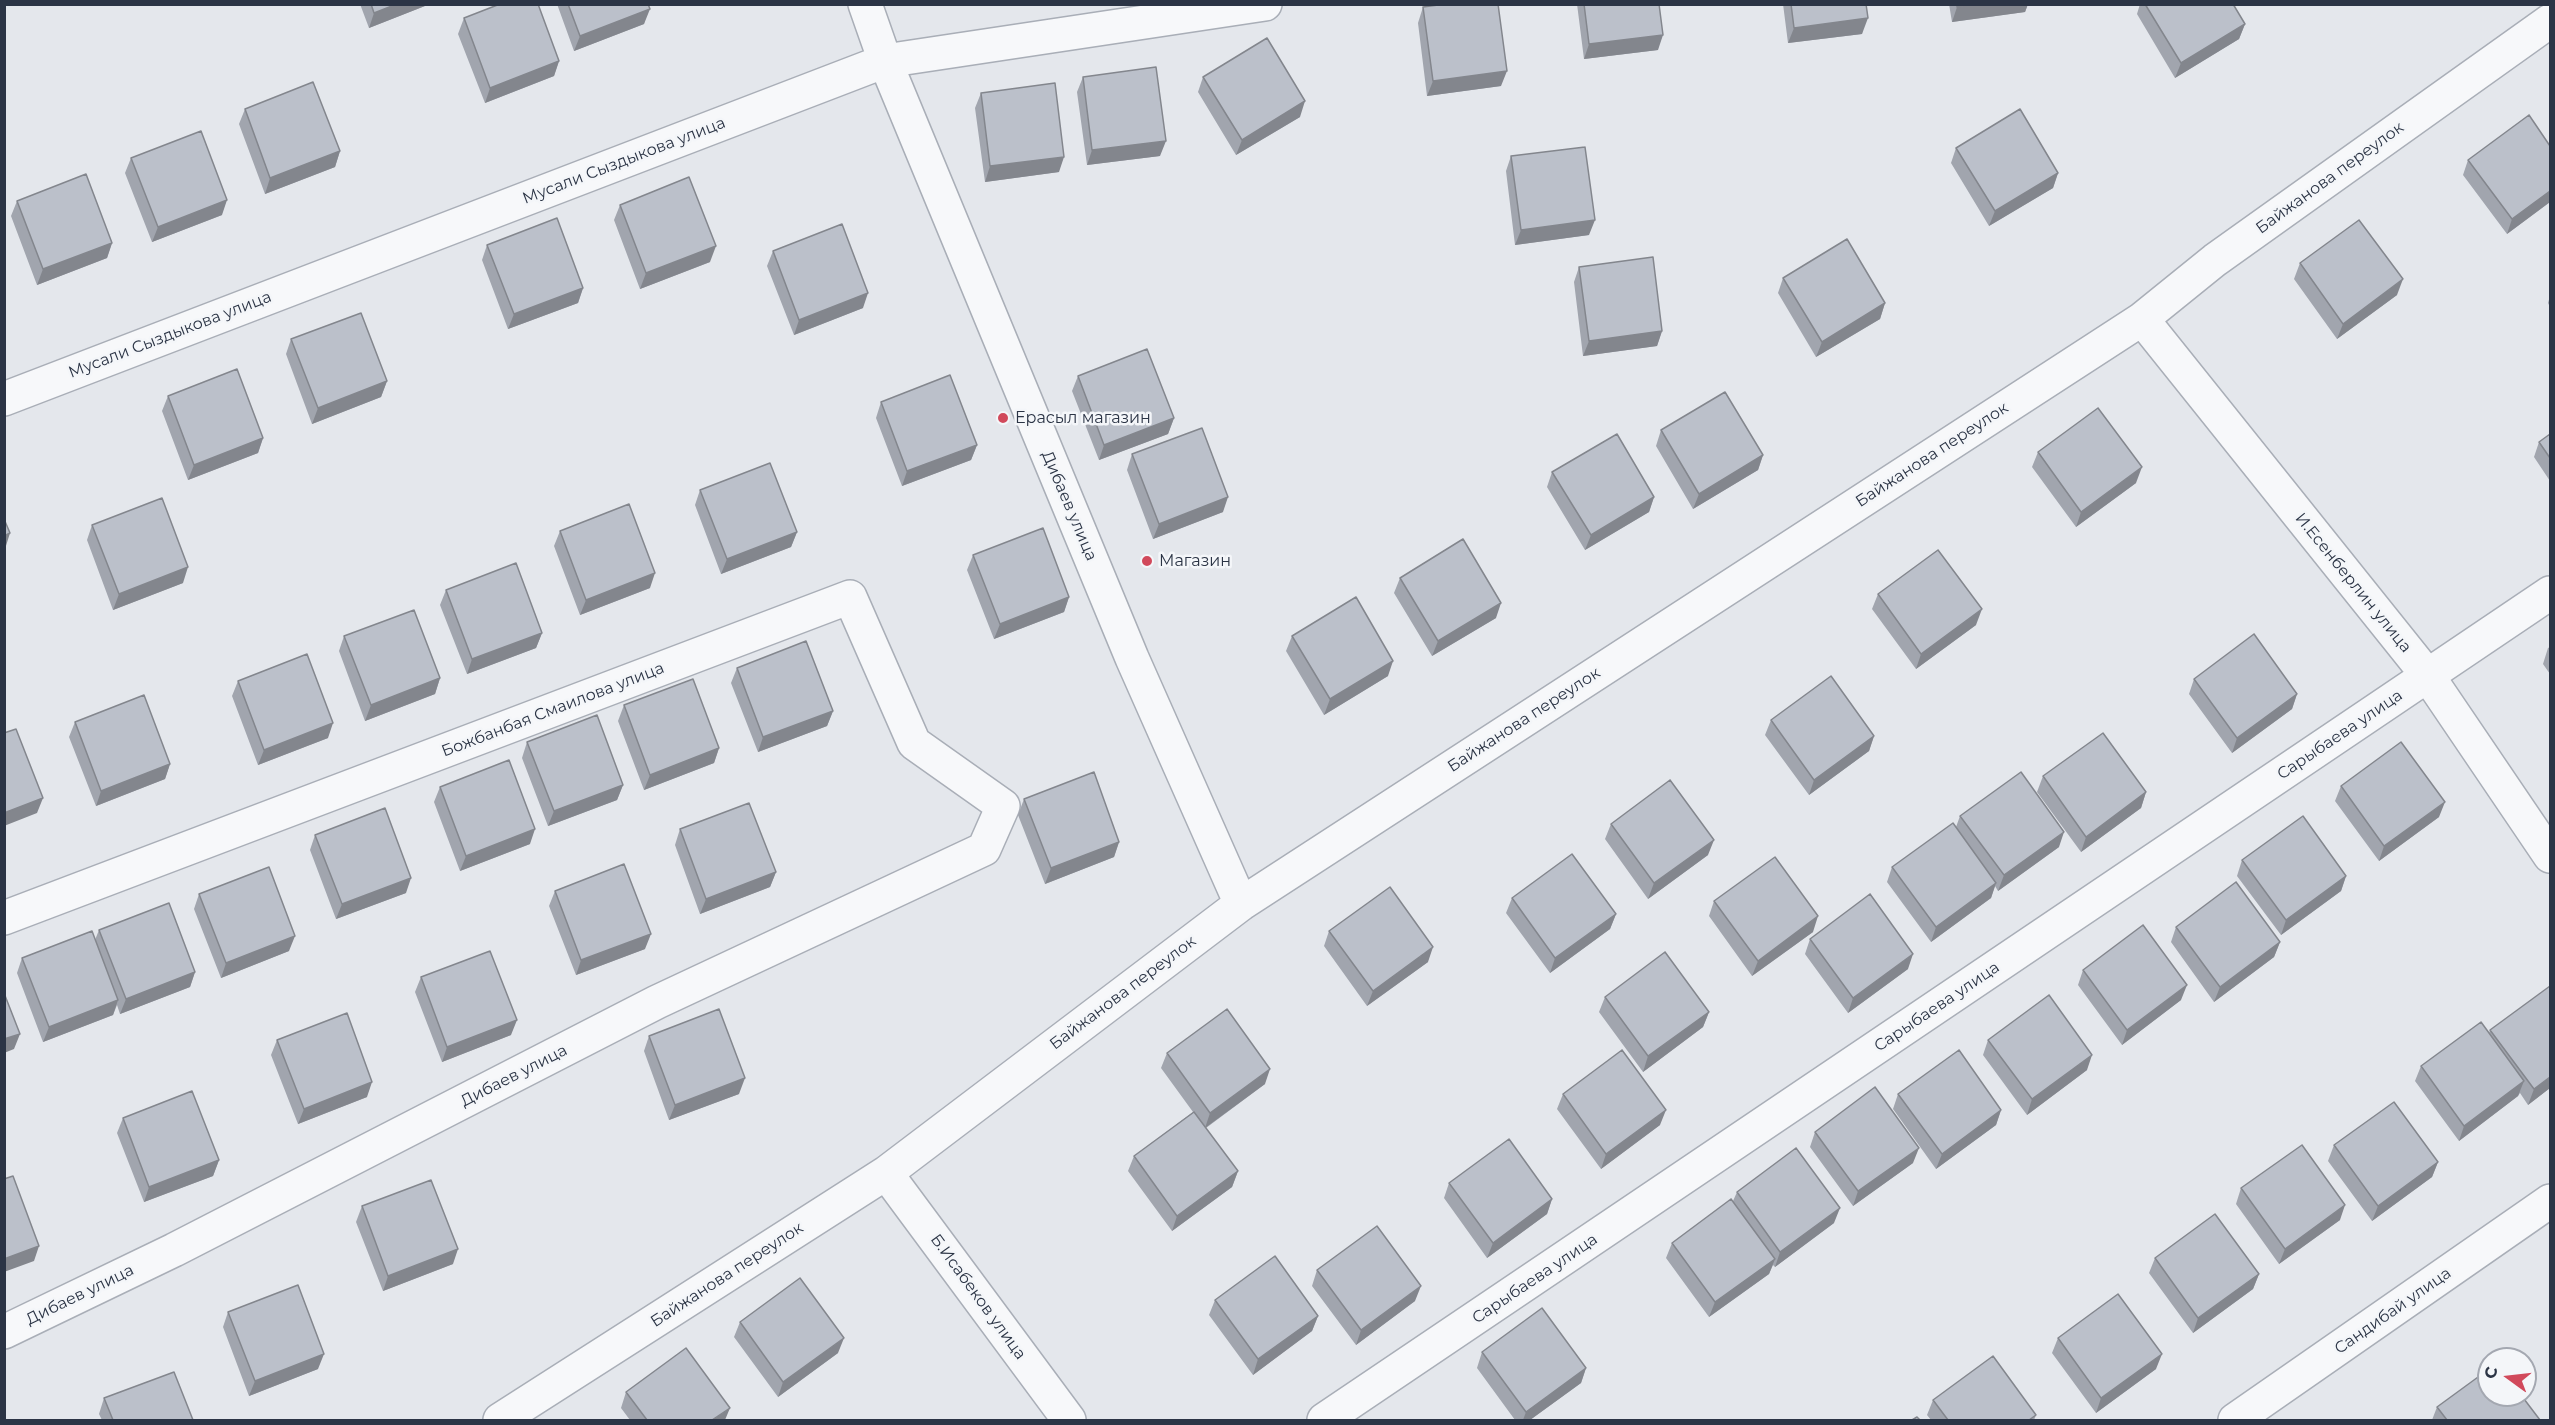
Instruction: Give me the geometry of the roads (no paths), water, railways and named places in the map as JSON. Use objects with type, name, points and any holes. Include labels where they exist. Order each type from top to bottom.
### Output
[{"type":"street","name":"Дибаев улица","points":[[865,4],[885,61],[1132,658],[1241,904]]},
{"type":"street","name":"Мусали Сыздыкова улица","points":[[4,399],[885,61],[1265,4]]},
{"type":"street","name":"Байжанова переулок","points":[[500,1420],[886,1173],[1241,904],[2142,319],[2214,260],[2550,21]]},
{"type":"street","name":"И.Есенберлин улица","points":[[2142,319],[2428,676],[2550,856]]},
{"type":"street","name":"Сарыбаева улица","points":[[1324,1420],[2550,593]]},
{"type":"street","name":"Божбанбая Смаилова улица","points":[[4,918],[850,597],[914,743],[1003,806]]},
{"type":"street","name":"Дибаев улица","points":[[4,1332],[174,1250],[657,1002],[984,849],[1003,806]]},
{"type":"street","name":"Б.Исабеков улица","points":[[886,1173],[1070,1420]]},
{"type":"street","name":"Сандибай улица","points":[[2235,1420],[2550,1201]]},
{"type":"place","name":"Ерасыл магазин","points":[[1003,418]]},
{"type":"place","name":"Магазин","points":[[1147,561]]}]
